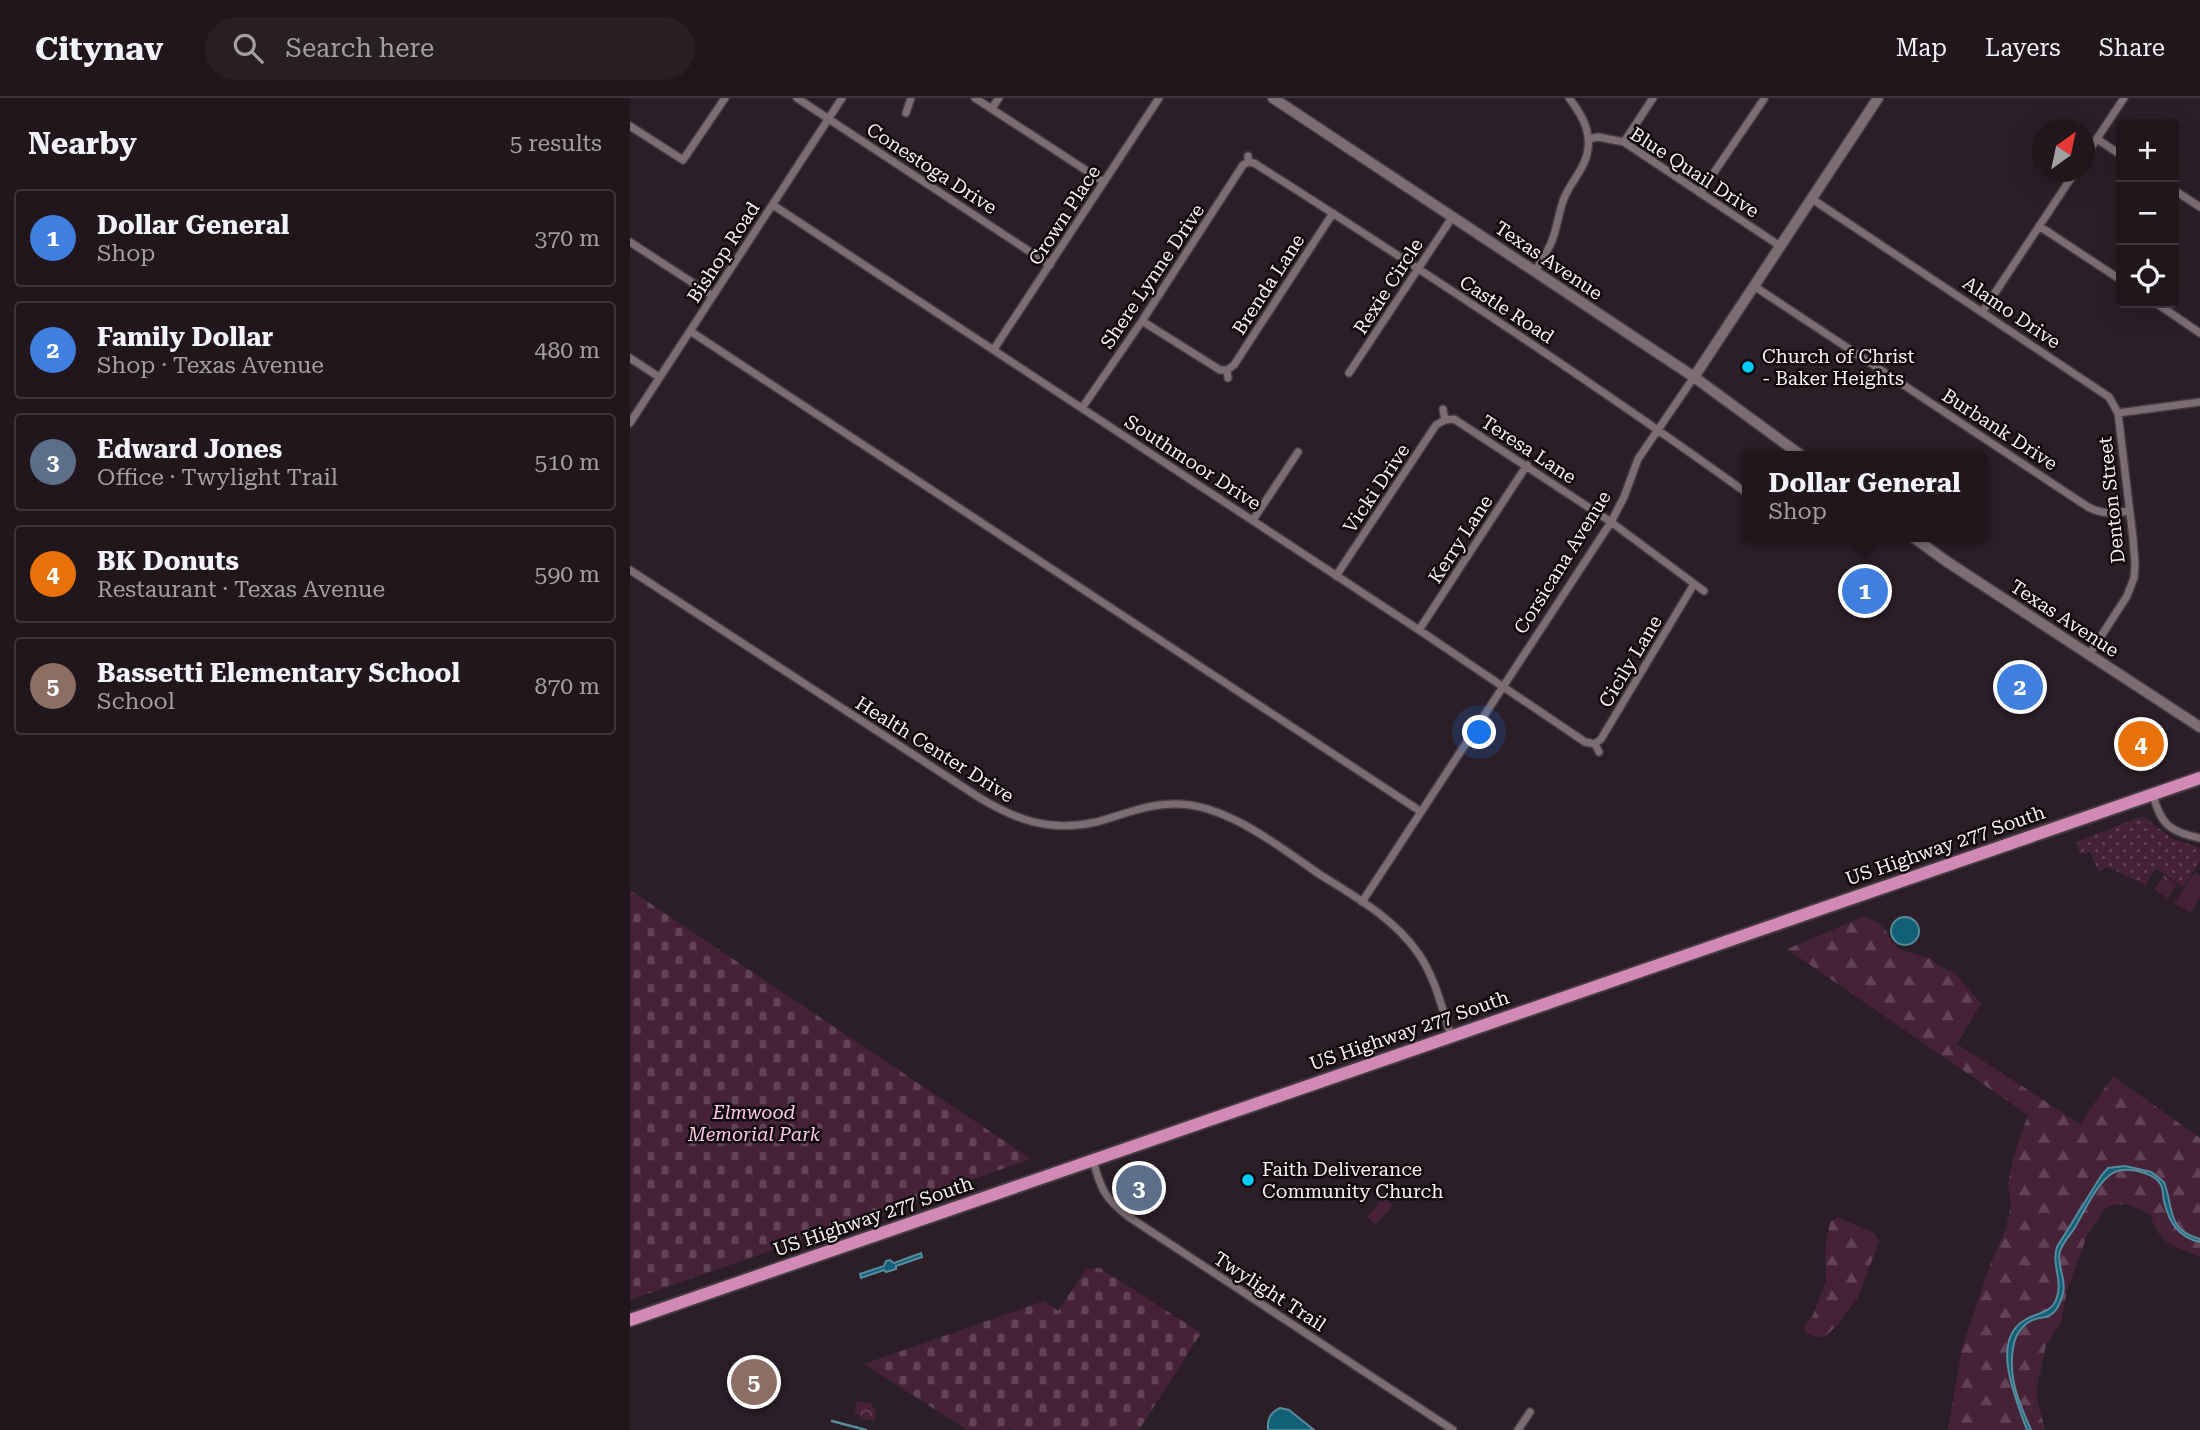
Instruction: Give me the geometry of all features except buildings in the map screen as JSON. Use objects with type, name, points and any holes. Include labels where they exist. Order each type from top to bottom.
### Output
[{"type":"highway","name":"US Highway 277 South","points":[[630,1320],[2200,778]]},
{"type":"street","points":[[630,126],[683,160],[725,98]]},
{"type":"street","name":"Conestoga Drive","points":[[797,98],[1050,265]]},
{"type":"street","name":"Bishop Road","points":[[630,423],[842,98]]},
{"type":"street","points":[[906,113],[911,98]]},
{"type":"street","points":[[975,98],[1104,182]]},
{"type":"street","points":[[992,108],[999,98]]},
{"type":"street","name":"Texas Avenue","points":[[1273,98],[1693,377],[1795,451]]},
{"type":"street","points":[[1535,271],[1552,240],[1564,200],[1584,163],[1589,139],[1580,114],[1569,98]]},
{"type":"street","points":[[1623,142],[1653,98]]},
{"type":"street","name":"Corsicana Avenue","points":[[1362,902],[1611,522],[1624,497],[1638,459],[1657,428],[1878,98]]},
{"type":"street","points":[[2095,142],[2124,98]]},
{"type":"street","name":"Crown Place","points":[[994,349],[1158,99]]},
{"type":"street","points":[[1700,193],[1764,100]]},
{"type":"street","name":"Blue Quail Drive","points":[[1589,139],[1598,137],[1623,142],[1780,246]]},
{"type":"street","points":[[2097,139],[2116,152]]},
{"type":"street","name":"Castle Road","points":[[1248,159],[1334,213],[1657,428],[1742,490]]},
{"type":"street","name":"Shere Lynne Drive","points":[[1082,408],[1248,159]]},
{"type":"street","points":[[1983,311],[2068,182]]},
{"type":"street","points":[[2179,193],[2200,207]]},
{"type":"street","name":"Alamo Drive","points":[[1812,199],[2109,397],[2118,413]]},
{"type":"street","name":"Southmoor Drive","points":[[773,205],[1585,742],[1595,744]]},
{"type":"street","name":"Brenda Lane","points":[[1142,321],[1227,374],[1334,213]]},
{"type":"street","name":"Rexie Circle","points":[[1349,373],[1453,216]]},
{"type":"street","points":[[2039,226],[2116,277]]},
{"type":"street","points":[[630,242],[713,296]]},
{"type":"street","name":"Burbank Drive","points":[[1754,286],[2088,507],[2113,514],[2128,510]]},
{"type":"street","points":[[2163,308],[2200,333]]},
{"type":"street","points":[[690,331],[1420,811]]},
{"type":"street","points":[[630,358],[659,377]]},
{"type":"street","points":[[2118,413],[2200,402]]},
{"type":"street","points":[[1443,409],[1446,420]]},
{"type":"street","name":"Denton Street","points":[[2089,655],[2126,596],[2134,578],[2135,565],[2118,413]]},
{"type":"street","name":"Teresa Lane","points":[[1446,420],[1454,419],[1527,465],[1611,522],[1704,591]]},
{"type":"street","name":"Vicki Drive","points":[[1336,576],[1436,425],[1446,420]]},
{"type":"street","points":[[1253,520],[1298,452]]},
{"type":"street","name":"Kerry Lane","points":[[1419,630],[1527,465]]},
{"type":"street","name":"Texas Avenue","points":[[1920,542],[2200,727]]},
{"type":"street","name":"Health Center Drive","points":[[630,570],[980,798],[1022,820],[1068,826],[1138,809],[1179,804],[1201,807],[1238,822],[1385,918],[1417,951],[1427,968],[1451,1036]]},
{"type":"street","name":"Cicily Lane","points":[[1595,744],[1601,739],[1694,584]]},
{"type":"street","points":[[1595,744],[1599,752]]},
{"type":"street","points":[[2153,794],[2160,816],[2168,826],[2179,833],[2200,838]]},
{"type":"street","name":"Twylight Trail","points":[[1093,1160],[1105,1195],[1129,1217],[1453,1430]]},
{"type":"street","points":[[1518,1430],[1530,1412]]},
{"type":"green space","points":[[2143,816],[2171,838],[2200,848],[2200,862],[2183,887],[2156,868],[2145,885],[2108,867],[2099,872],[2090,852],[2081,855],[2076,842]]},
{"type":"green space","points":[[2195,872],[2200,875],[2200,898],[2190,913],[2174,903]]},
{"type":"green space","points":[[2164,875],[2177,885],[2167,898],[2154,889]]},
{"type":"green space","name":"Elmwood Memorial Park","points":[[630,890],[654,906],[1031,1159],[630,1300]]},
{"type":"green space","points":[[1865,916],[1886,930],[1892,943],[1901,950],[1929,958],[1954,973],[1981,1003],[1957,1044],[2080,1124],[2113,1076],[2200,1138],[2200,1257],[2163,1239],[2151,1216],[2141,1210],[2123,1204],[2105,1209],[2087,1236],[2067,1291],[2061,1322],[2046,1345],[2036,1393],[2045,1430],[1948,1430],[1962,1348],[1990,1265],[2006,1228],[2011,1204],[2008,1185],[2013,1158],[2028,1115],[1787,949]]},
{"type":"green space","points":[[1384,1197],[1393,1205],[1376,1225],[1367,1217]]},
{"type":"green space","points":[[1838,1217],[1875,1234],[1879,1241],[1858,1298],[1826,1336],[1816,1337],[1806,1333],[1804,1328],[1813,1315],[1826,1281],[1825,1248],[1830,1222]]},
{"type":"green space","points":[[1100,1268],[1201,1333],[1139,1430],[967,1430],[864,1364],[1044,1301],[1058,1311],[1086,1269]]},
{"type":"green space","points":[[856,1401],[872,1404],[872,1408],[876,1409],[874,1421],[860,1419],[861,1415],[855,1414]]},
{"type":"water","points":[[1905,917],[1915,921],[1919,931],[1915,941],[1905,945],[1895,941],[1891,931],[1895,921]]},
{"type":"water","points":[[2125,1166],[2151,1172],[2164,1182],[2176,1224],[2189,1235],[2200,1239],[2200,1242],[2192,1240],[2176,1228],[2166,1209],[2161,1185],[2150,1175],[2123,1170],[2115,1172],[2100,1184],[2060,1251],[2059,1262],[2064,1288],[2059,1306],[2050,1315],[2025,1325],[2014,1343],[2013,1380],[2031,1430],[2027,1430],[2012,1388],[2007,1356],[2009,1342],[2014,1329],[2054,1304],[2059,1287],[2055,1260],[2057,1247],[2101,1176],[2108,1168]]},
{"type":"water","points":[[921,1253],[922,1257],[896,1266],[896,1269],[861,1278],[860,1274],[884,1266],[886,1261],[894,1263]]},
{"type":"water","points":[[1280,1408],[1289,1410],[1314,1430],[1268,1430],[1270,1417]]},
{"type":"waterway","points":[[832,1421],[866,1430]]},
{"type":"place","name":"Church of Christ - Baker Heights","points":[[1748,367]]},
{"type":"place","name":"Dollar General","points":[[1865,591]]},
{"type":"place","name":"Family Dollar","points":[[2020,687]]},
{"type":"place","name":"BK Donuts","points":[[2141,744]]},
{"type":"place","name":"Faith Deliverance Community Church","points":[[1248,1180]]},
{"type":"place","name":"Edward Jones","points":[[1139,1188]]},
{"type":"place","name":"Bassetti Elementary School","points":[[754,1382]]}]
